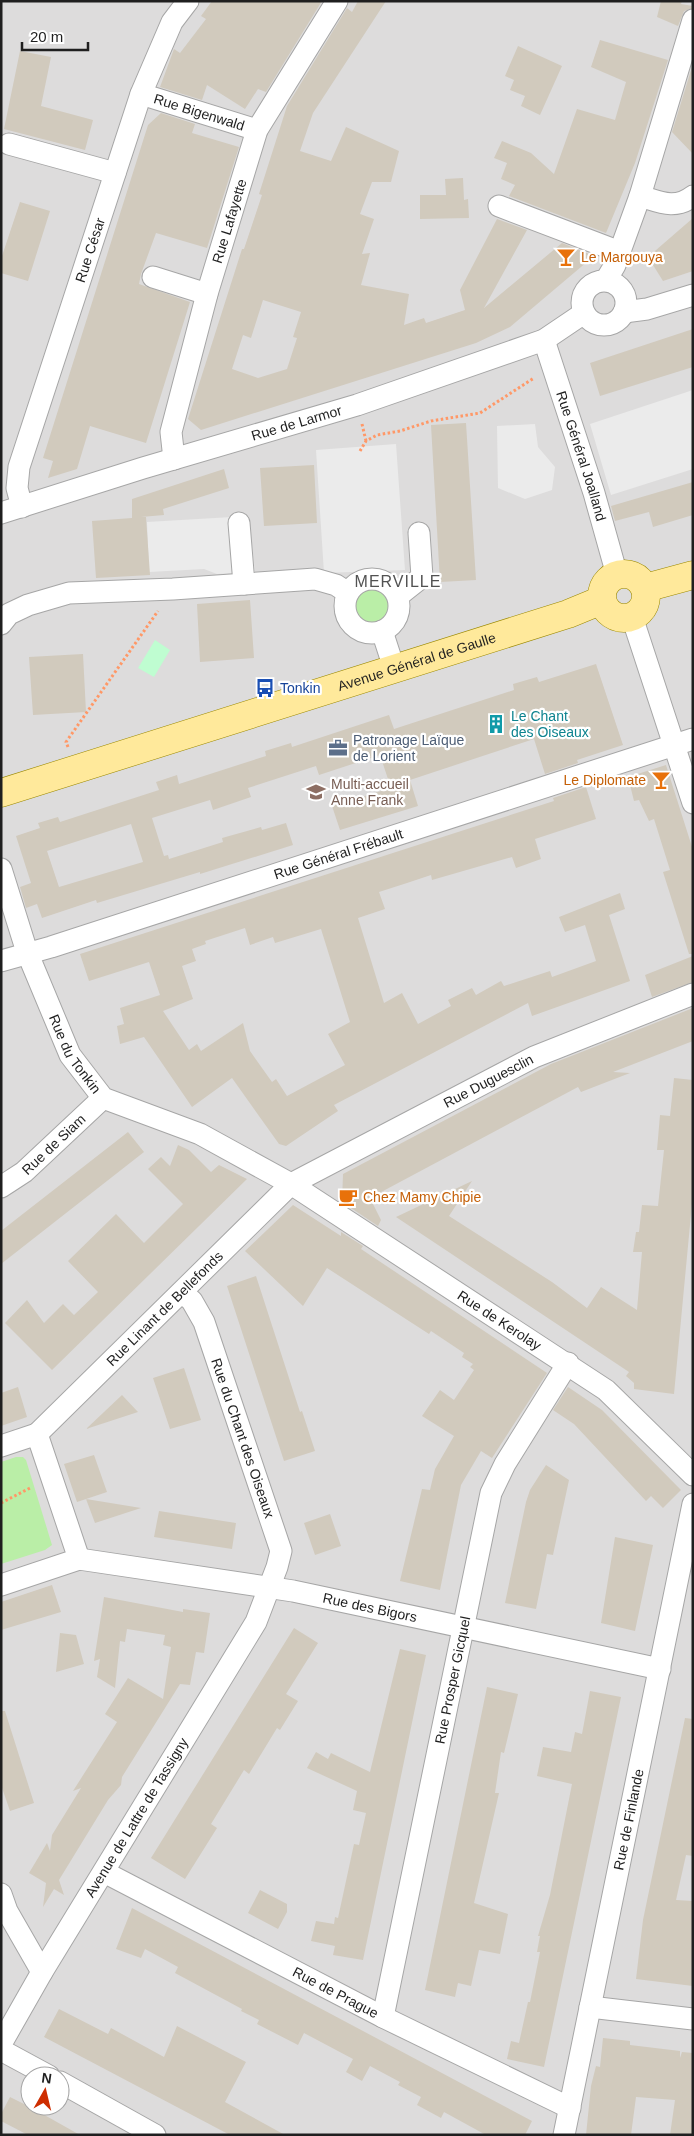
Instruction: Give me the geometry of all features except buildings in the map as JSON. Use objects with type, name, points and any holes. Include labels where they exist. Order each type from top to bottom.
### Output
[{"type":"main road","points":[[617,574],[630,574],[642,582],[645,588],[646,602],[643,608],[632,617],[619,618],[604,606],[602,600],[603,587],[617,574]]},
{"type":"main road","points":[[645,588],[693,575]]},
{"type":"main road","name":"Avenue Général de Gaulle","points":[[1,793],[568,614],[602,600]]},
{"type":"street","name":"Rue César","points":[[22,507],[17,488],[19,467],[115,173],[141,94],[172,22],[188,1]]},
{"type":"street","name":"Rue Lafayette","points":[[174,459],[171,432],[207,294],[257,130],[337,1]]},
{"type":"street","points":[[606,280],[620,252],[640,196],[693,20]]},
{"type":"street","name":"Rue Bigenwald","points":[[141,94],[257,130]]},
{"type":"street","points":[[9,144],[115,173]]},
{"type":"street","points":[[640,196],[673,206],[686,202],[693,196]]},
{"type":"street","points":[[499,206],[620,252]]},
{"type":"street","points":[[153,277],[207,294]]},
{"type":"street","points":[[606,280],[619,286],[626,298],[624,312],[615,322],[608,325],[594,323],[584,313],[582,306],[583,293],[593,283],[606,280]]},
{"type":"street","points":[[624,312],[647,309],[693,295]]},
{"type":"street","name":"Rue de Larmor","points":[[1,513],[357,405],[544,340],[584,313]]},
{"type":"street","name":"Rue Général Joalland","points":[[544,340],[594,493],[617,574]]},
{"type":"street","points":[[239,523],[244,584]]},
{"type":"street","points":[[398,596],[422,578],[419,532]]},
{"type":"street","points":[[371,578],[387,583],[398,596],[399,604],[395,621],[382,631],[363,631],[349,620],[345,601],[354,585],[371,578]]},
{"type":"street","points":[[1,624],[9,614],[28,605],[70,593],[173,589],[314,579],[336,585],[348,593]]},
{"type":"street","points":[[632,617],[683,741],[693,803]]},
{"type":"street","points":[[382,631],[394,668]]},
{"type":"street","name":"Rue Général Frébault","points":[[1,961],[60,944],[683,741]]},
{"type":"street","name":"Rue du Tonkin","points":[[1,869],[27,952],[70,1055],[103,1098],[200,1134],[291,1184]]},
{"type":"street","name":"Rue Duguesclin","points":[[291,1184],[534,1057],[693,994]]},
{"type":"street","name":"Rue de Siam","points":[[1,1188],[24,1172],[103,1098]]},
{"type":"street","name":"Rue Linant de Bellefonds","points":[[37,1434],[291,1184]]},
{"type":"street","name":"Rue de Kerolay","points":[[291,1184],[568,1363],[606,1390],[693,1475]]},
{"type":"street","name":"Rue du Chant des Oiseaux","points":[[182,1292],[192,1301],[204,1322],[281,1551],[267,1589]]},
{"type":"street","name":"Rue Prosper Gicquel","points":[[383,2017],[491,1492],[504,1464],[568,1363]]},
{"type":"street","points":[[1,1446],[37,1434],[79,1559],[1,1585]]},
{"type":"street","name":"Rue de Finlande","points":[[564,2135],[693,1504]]},
{"type":"street","name":"Rue des Bigors","points":[[79,1559],[267,1589],[293,1591],[660,1669]]},
{"type":"street","name":"Avenue de Lattre de Tassigny","points":[[1,2044],[42,1972],[256,1622],[267,1589]]},
{"type":"street","name":"Rue de Prague","points":[[104,1872],[383,2017],[570,2108]]},
{"type":"street","points":[[3,1906],[42,1972]]},
{"type":"street","points":[[590,2007],[693,2019]]},
{"type":"street","points":[[1,2050],[31,2066]]},
{"type":"street","points":[[70,2088],[155,2135]]},
{"type":"path","points":[[360,451],[366,440],[376,435],[400,431],[431,421],[480,413],[531,382],[551,363]]},
{"type":"path","points":[[362,422],[366,440]]},
{"type":"path","points":[[74,770],[66,742],[173,589]]},
{"type":"path","points":[[1,1503],[35,1486]]},
{"type":"shaded area","points":[[1,1],[693,1],[693,2135],[1,2135]]},
{"type":"shaded area","points":[[693,390],[693,469],[611,495],[590,424]]},
{"type":"shaded area","points":[[535,424],[538,447],[555,467],[552,490],[525,499],[498,488],[497,426]]},
{"type":"shaded area","points":[[396,444],[405,570],[324,573],[316,450]]},
{"type":"shaded area","points":[[249,516],[255,572],[217,574],[204,569],[149,572],[147,522]]},
{"type":"green space","points":[[368,586],[376,586],[383,589],[389,595],[392,606],[389,617],[383,623],[376,626],[368,626],[361,623],[355,617],[352,610],[352,602],[355,595],[361,589]]},
{"type":"green space","points":[[155,640],[170,650],[154,677],[138,668]]},
{"type":"green space","points":[[16,1457],[23,1457],[26,1460],[52,1545],[45,1550],[1,1564],[1,1462]]},
{"type":"place","name":"Le Margouya","points":[[566,257]]},
{"type":"place","name":"Tonkin","points":[[265,688]]},
{"type":"place","name":"Le Chant des Oiseaux","points":[[496,724]]},
{"type":"place","name":"Patronage Laïque de Lorient","points":[[338,748]]},
{"type":"place","name":"Le Diplomate","points":[[661,780]]},
{"type":"place","name":"Multi-accueil Anne Frank","points":[[316,792]]},
{"type":"place","name":"Chez Mamy Chipie","points":[[348,1197]]},
{"type":"district","name":"MERVILLE","points":[[398,581]]}]
